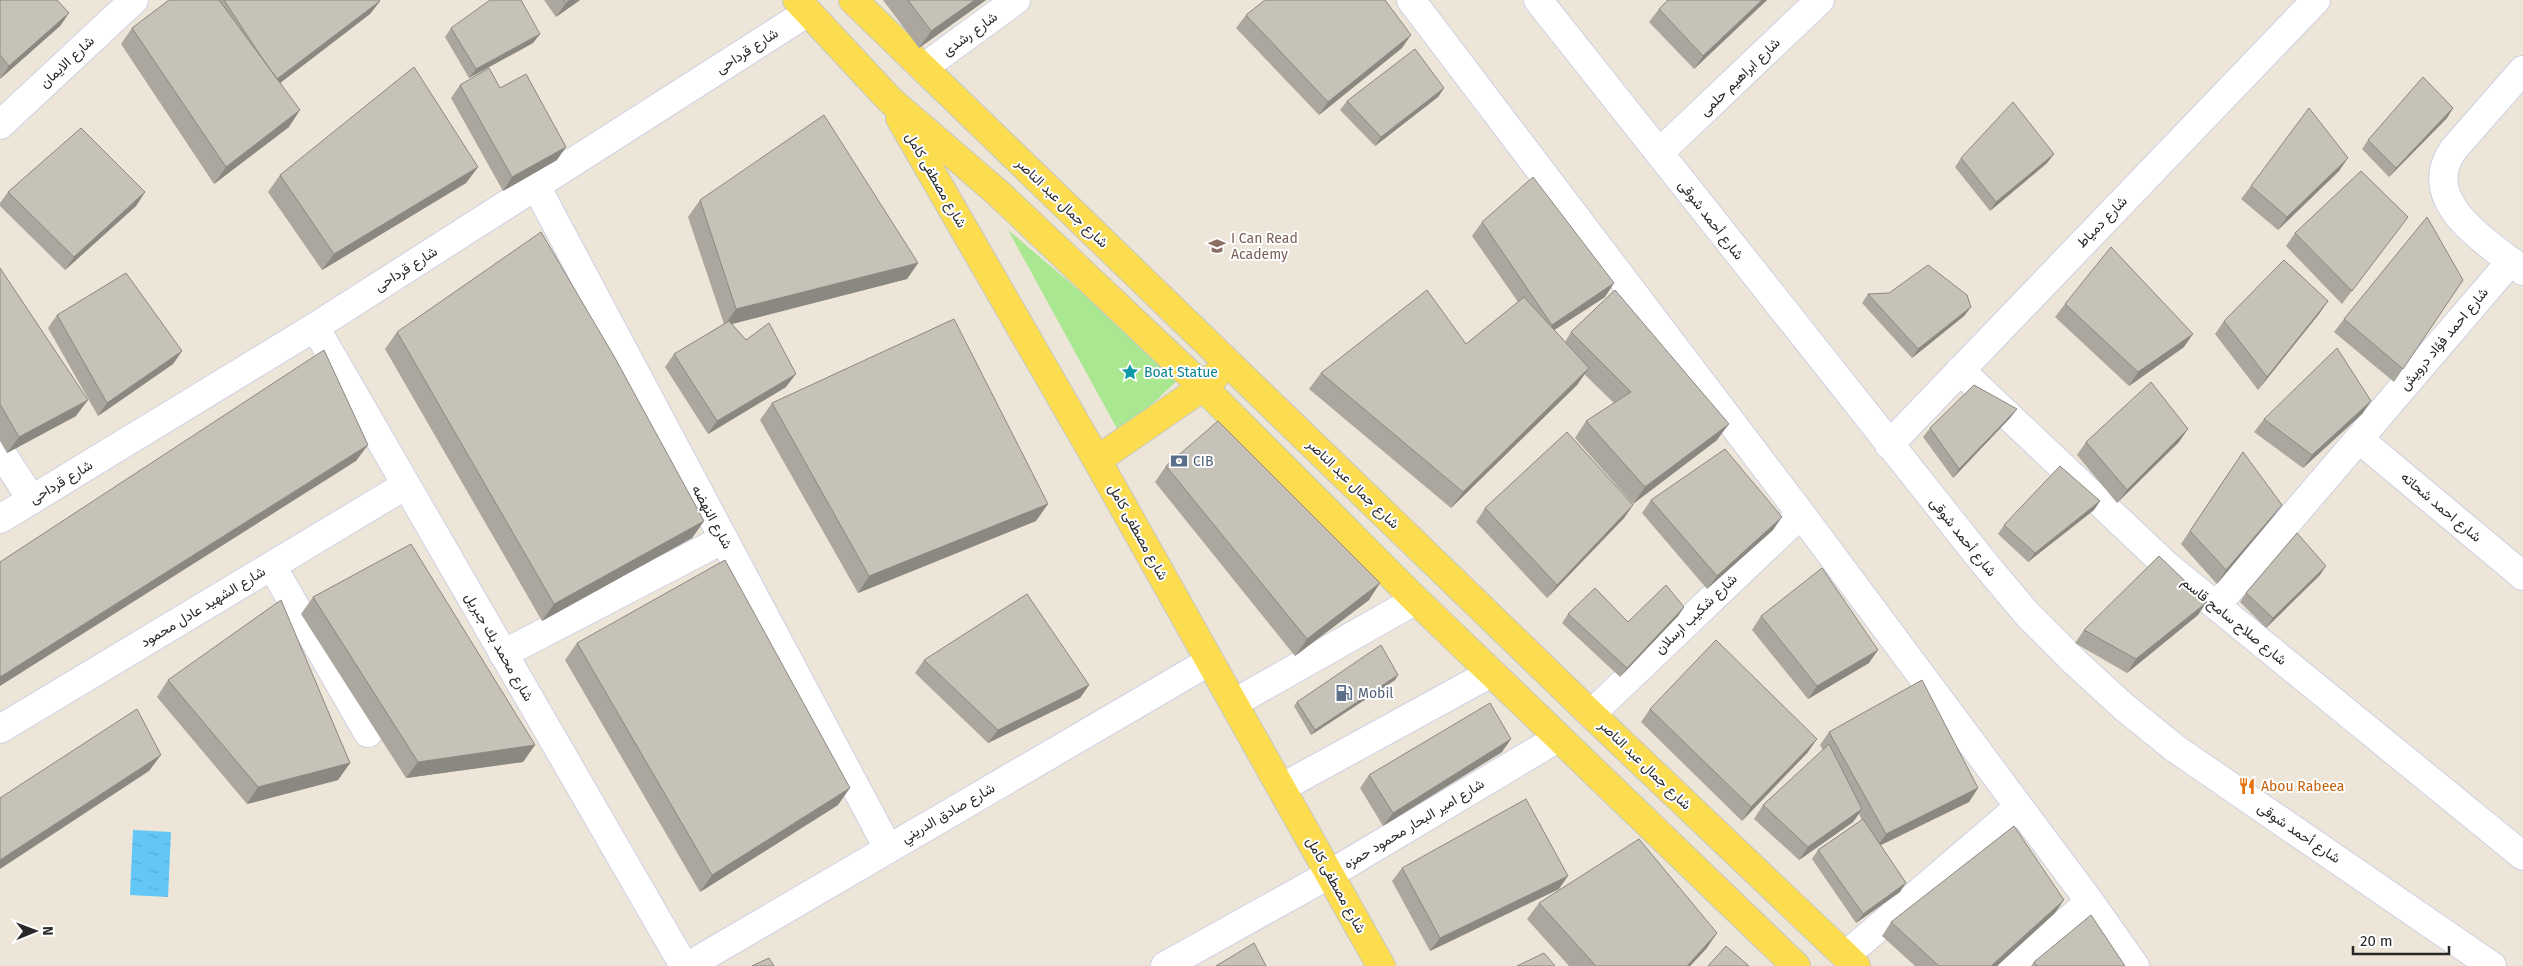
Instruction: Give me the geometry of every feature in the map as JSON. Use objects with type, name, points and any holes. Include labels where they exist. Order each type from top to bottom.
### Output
[{"type":"main road","name":"شارع جمال عبد الناصر","points":[[853,0],[1591,714],[1851,961]]},
{"type":"main road","points":[[802,6],[890,100],[998,193],[1203,387],[1416,600],[1796,966]]},
{"type":"main road","name":"شارع مصطفى كامل","points":[[890,100],[1097,460],[1381,966]]},
{"type":"main road","points":[[1097,460],[1203,387],[1228,363]]},
{"type":"street","name":"شارع الايمان","points":[[0,125],[134,0]]},
{"type":"street","name":"شارع رشدى","points":[[923,68],[1016,0]]},
{"type":"street","points":[[1411,0],[1801,514],[2090,902],[2135,966]]},
{"type":"street","name":"شارع أحمد شوقى","points":[[1538,0],[1888,445],[2028,615],[2124,707],[2176,749],[2492,966]]},
{"type":"street","name":"شارع ابراهيم حلمى","points":[[1659,153],[1820,0]]},
{"type":"street","name":"شارع دمياط","points":[[1888,445],[2316,0]]},
{"type":"street","name":"شارع قرداحى","points":[[0,519],[314,327],[536,186],[802,6]]},
{"type":"street","name":"شارع احمد فؤاد درويش","points":[[2216,606],[2359,439],[2517,266],[2468,225],[2448,203],[2443,190],[2442,176],[2445,162],[2453,150],[2523,70]]},
{"type":"street","name":"شارع النهضه","points":[[536,186],[888,848]]},
{"type":"street","name":"شارع محمد بك جبريل","points":[[314,327],[686,966]]},
{"type":"street","name":"شارع صلاح سامح قاسم","points":[[1960,370],[2150,551],[2523,856]]},
{"type":"street","name":"شارع احمد شحاته","points":[[2359,439],[2523,576]]},
{"type":"street","points":[[0,451],[32,500]]},
{"type":"street","name":"شارع الشهيد عادل محمود","points":[[0,729],[406,485]]},
{"type":"street","name":"شارع شكيب ارسلان","points":[[1591,714],[1801,514]]},
{"type":"street","points":[[503,654],[724,539]]},
{"type":"street","points":[[272,566],[368,733]]},
{"type":"street","points":[[1234,703],[1416,600]]},
{"type":"street","name":"شارع صادق الدريني","points":[[686,966],[1210,661]]},
{"type":"street","points":[[1281,788],[1491,673]]},
{"type":"street","name":"شارع امير البحار محمود حمزه","points":[[1165,966],[1330,874],[1558,738]]},
{"type":"street","points":[[1851,961],[2019,807]]},
{"type":"street","points":[[2013,966],[2090,902]]},
{"type":"green space","points":[[1008,230],[1181,377],[1120,434]]},
{"type":"water","points":[[133,830],[171,832],[168,897],[130,895]]},
{"type":"building","points":[[0,0],[57,0],[69,13],[9,66],[0,55]]},
{"type":"building","points":[[169,0],[219,0],[300,110],[226,167],[132,28]]},
{"type":"building","points":[[224,0],[379,0],[380,1],[277,79]]},
{"type":"building","points":[[490,0],[521,0],[540,34],[476,69],[451,28]]},
{"type":"building","points":[[908,0],[975,0],[931,31]]},
{"type":"building","points":[[1265,0],[1385,0],[1411,35],[1328,102],[1246,15]]},
{"type":"building","points":[[1668,0],[1762,0],[1703,56],[1659,9]]},
{"type":"building","points":[[1415,49],[1444,88],[1381,137],[1347,101]]},
{"type":"building","points":[[414,67],[478,167],[334,254],[280,175]]},
{"type":"building","points":[[489,68],[500,88],[526,74],[566,147],[512,177],[460,85]]},
{"type":"building","points":[[2423,77],[2453,108],[2396,168],[2368,140]]},
{"type":"building","points":[[2013,102],[2054,154],[1996,202],[1961,158]]},
{"type":"building","points":[[2309,108],[2348,158],[2287,217],[2251,186]]},
{"type":"building","points":[[824,115],[918,263],[736,309],[700,200]]},
{"type":"building","points":[[81,128],[145,192],[74,257],[8,192]]},
{"type":"building","points":[[2361,171],[2408,217],[2352,291],[2295,233]]},
{"type":"building","points":[[1533,177],[1614,283],[1552,325],[1482,222]]},
{"type":"building","points":[[2427,217],[2463,280],[2403,369],[2344,319]]},
{"type":"building","points":[[541,232],[615,358],[704,521],[554,604],[397,332]]},
{"type":"building","points":[[2111,247],[2193,334],[2138,372],[2065,304]]},
{"type":"building","points":[[2284,260],[2328,301],[2267,377],[2224,321]]},
{"type":"building","points":[[1928,265],[1967,295],[1971,307],[1918,349],[1868,294],[1889,293]]},
{"type":"building","points":[[0,268],[88,400],[19,437],[0,404]]},
{"type":"building","points":[[126,273],[182,351],[107,403],[57,315]]},
{"type":"building","points":[[1427,290],[1466,344],[1524,297],[1589,368],[1463,492],[1321,373]]},
{"type":"building","points":[[1615,290],[1729,424],[1645,487],[1586,421],[1631,392],[1571,332]]},
{"type":"building","points":[[954,319],[1048,504],[869,576],[772,403]]},
{"type":"building","points":[[729,321],[746,340],[769,323],[796,374],[717,421],[674,354]]},
{"type":"building","points":[[2337,348],[2371,401],[2312,455],[2264,419]]},
{"type":"building","points":[[324,350],[368,445],[0,677],[0,562]]},
{"type":"building","points":[[2151,382],[2188,429],[2127,490],[2086,442]]},
{"type":"building","points":[[1974,385],[2017,409],[1959,469],[1930,428]]},
{"type":"building","points":[[1218,421],[1380,583],[1307,639],[1166,466]]},
{"type":"building","points":[[1567,432],[1633,505],[1557,585],[1485,508]]},
{"type":"building","points":[[1725,449],[1782,517],[1717,576],[1651,500]]},
{"type":"building","points":[[2243,452],[2282,505],[2226,570],[2190,531]]},
{"type":"building","points":[[2060,466],[2100,501],[2035,553],[2004,525]]},
{"type":"building","points":[[2297,533],[2326,566],[2273,618],[2246,593]]},
{"type":"building","points":[[411,544],[535,745],[418,762],[313,597]]},
{"type":"building","points":[[2159,556],[2207,602],[2136,659],[2084,630]]},
{"type":"building","points":[[725,560],[850,788],[712,875],[577,643]]},
{"type":"building","points":[[1822,568],[1878,650],[1817,686],[1761,616]]},
{"type":"building","points":[[1666,585],[1684,607],[1627,668],[1568,614],[1595,588],[1628,622]]},
{"type":"building","points":[[1027,594],[1089,685],[998,730],[924,660]]},
{"type":"building","points":[[281,600],[350,763],[258,787],[168,680]]},
{"type":"building","points":[[1716,640],[1817,739],[1751,807],[1650,709]]},
{"type":"building","name":"Mobil","points":[[1381,645],[1398,675],[1315,730],[1297,702]]},
{"type":"building","points":[[1922,680],[1978,788],[1886,834],[1829,732]]},
{"type":"building","points":[[1490,703],[1511,739],[1393,813],[1369,775]]},
{"type":"building","points":[[137,709],[161,755],[0,860],[0,798]]},
{"type":"building","points":[[1829,744],[1862,809],[1808,847],[1763,805]]},
{"type":"building","points":[[1526,799],[1568,876],[1440,938],[1402,868]]},
{"type":"building","points":[[1863,819],[1906,883],[1863,914],[1818,850]]},
{"type":"building","points":[[2014,826],[2064,900],[1991,966],[1939,966],[1891,922]]},
{"type":"building","points":[[1639,839],[1717,933],[1687,966],[1596,966],[1539,903]]},
{"type":"building","points":[[2091,915],[2125,966],[2037,966],[2034,962]]},
{"type":"building","points":[[1254,943],[1266,966],[1216,966]]},
{"type":"building","points":[[1726,946],[1749,966],[1708,966]]},
{"type":"building","points":[[1544,953],[1555,966],[1517,966]]},
{"type":"building","points":[[769,958],[774,966],[752,966]]},
{"type":"place","name":"I Can Read Academy","points":[[1217,246]]},
{"type":"place","name":"Boat Statue","points":[[1130,372]]},
{"type":"place","name":"CIB","points":[[1179,461]]},
{"type":"place","name":"Mobil","points":[[1344,693]]},
{"type":"place","name":"Abou Rabeea","points":[[2247,786]]}]
